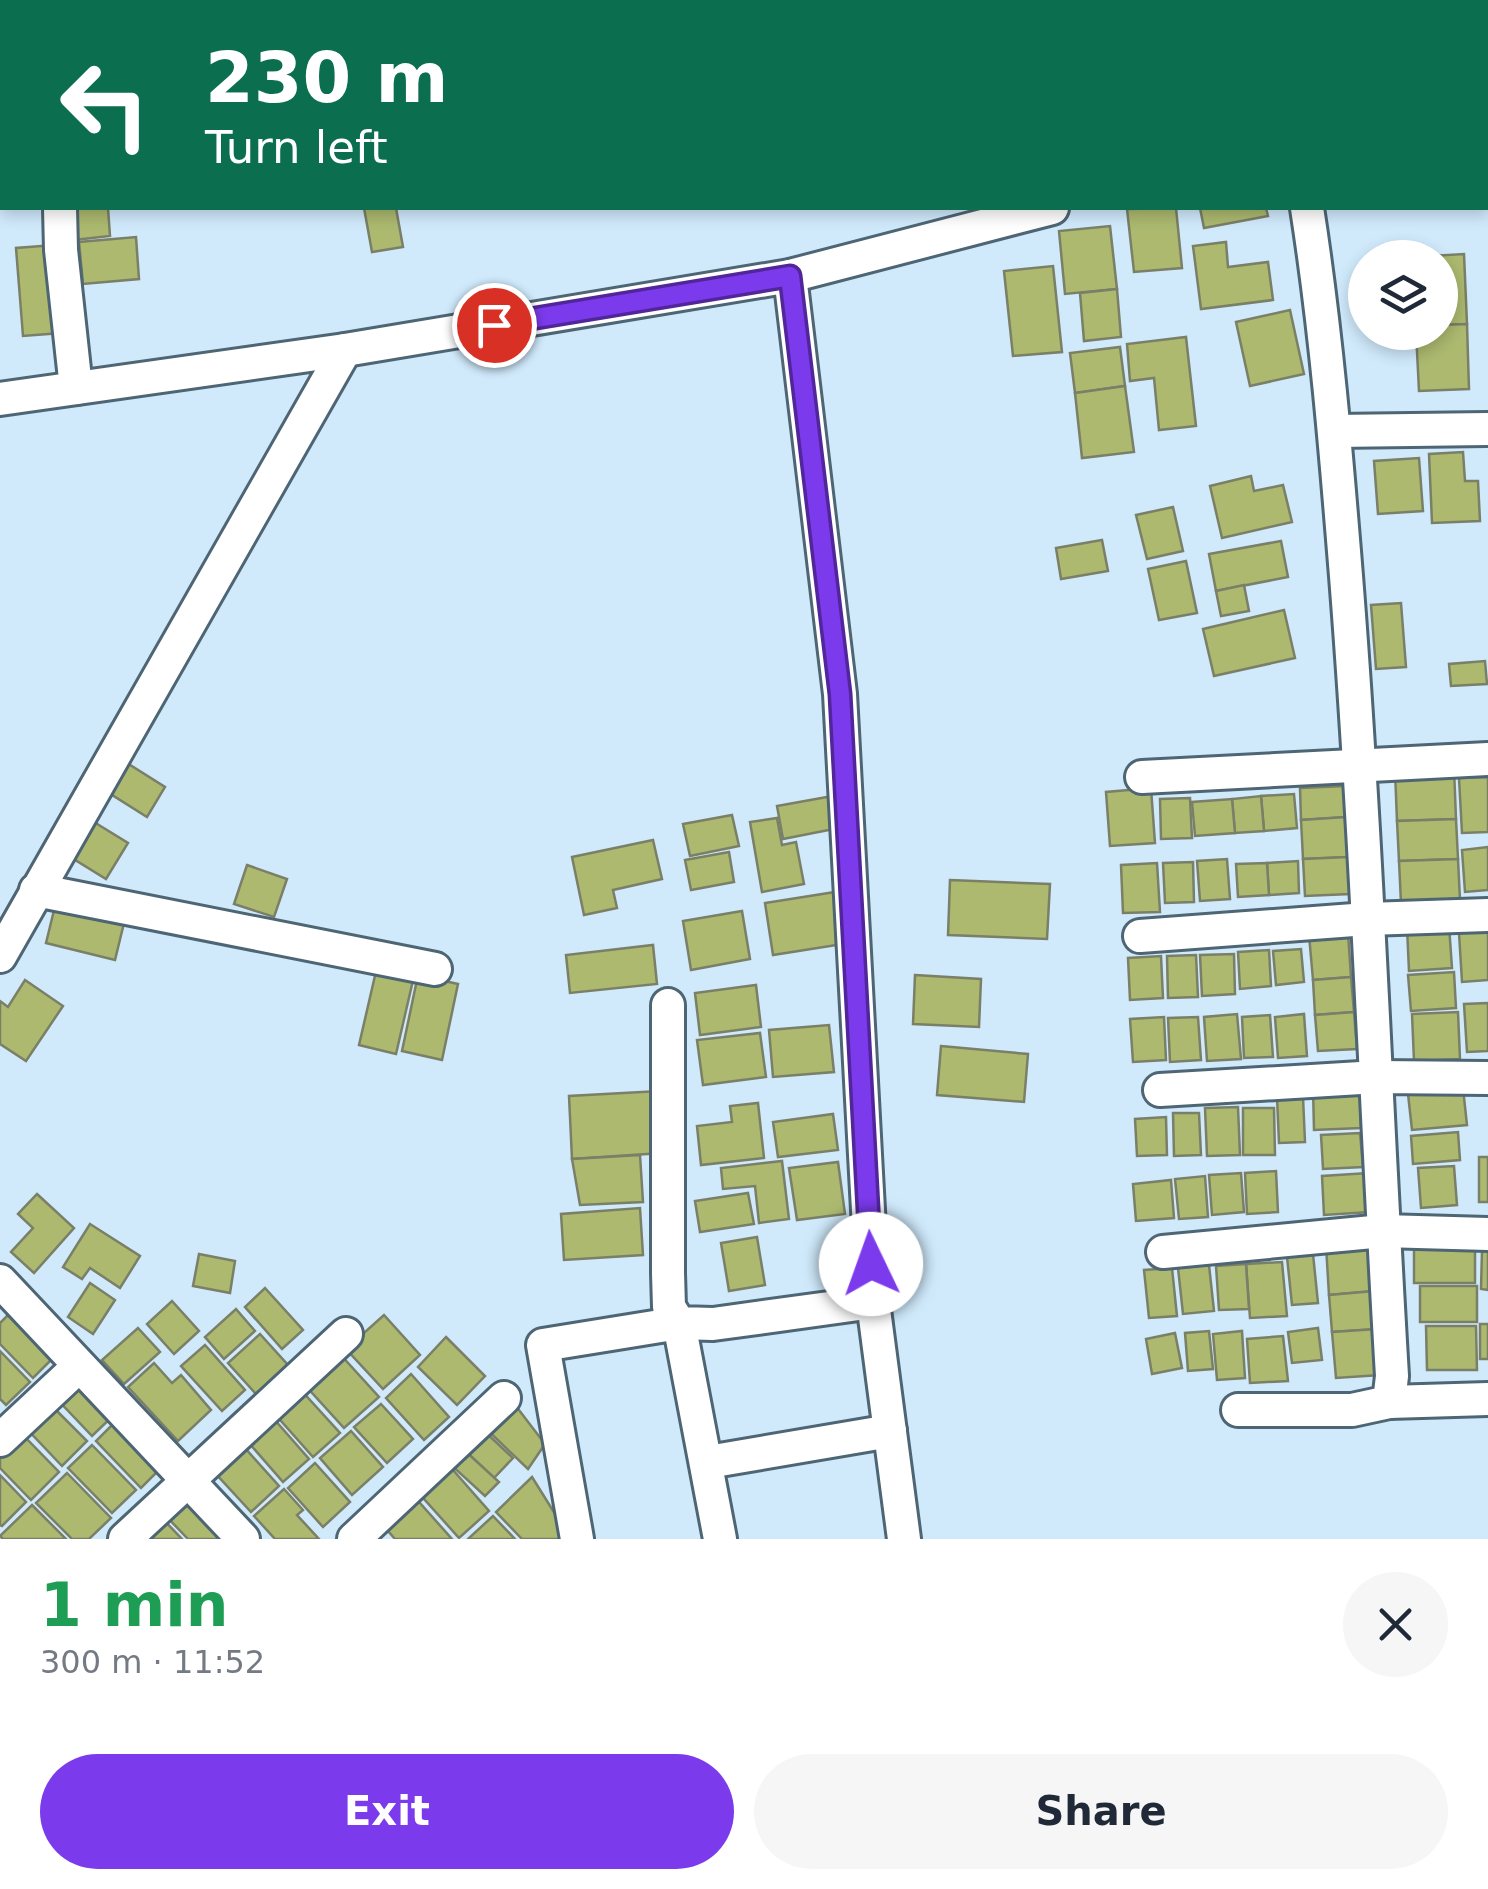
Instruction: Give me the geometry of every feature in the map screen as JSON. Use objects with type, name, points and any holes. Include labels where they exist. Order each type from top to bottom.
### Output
[{"type":"street","points":[[60,210],[76,388]]},
{"type":"street","points":[[0,398],[345,350],[790,276],[1044,210]]},
{"type":"street","points":[[1308,210],[1335,432],[1361,764],[1392,1376],[1389,1402]]},
{"type":"street","points":[[790,276],[840,694],[873,1302],[904,1539]]},
{"type":"street","points":[[0,956],[345,350]]},
{"type":"street","points":[[1335,432],[1488,430]]},
{"type":"street","points":[[1142,777],[1488,760]]},
{"type":"street","points":[[36,890],[435,969]]},
{"type":"street","points":[[1140,936],[1367,919],[1488,916]]},
{"type":"street","points":[[668,1005],[669,1308],[679,1324],[720,1539]]},
{"type":"street","points":[[1160,1090],[1377,1077],[1488,1078]]},
{"type":"street","points":[[1163,1252],[1383,1231],[1488,1234]]},
{"type":"street","points":[[0,1281],[243,1539]]},
{"type":"street","points":[[578,1539],[543,1345],[679,1324],[713,1324],[873,1302]]},
{"type":"street","points":[[125,1539],[346,1334]]},
{"type":"street","points":[[0,1440],[78,1366]]},
{"type":"street","points":[[354,1539],[504,1398]]},
{"type":"street","points":[[1238,1410],[1352,1410],[1389,1402],[1488,1399]]},
{"type":"street","points":[[708,1462],[890,1431]]},
{"type":"building","points":[[71,210],[108,210],[110,236],[74,240]]},
{"type":"building","points":[[364,210],[396,210],[403,247],[372,252]]},
{"type":"building","points":[[1127,210],[1176,210],[1182,268],[1134,272]]},
{"type":"building","points":[[1200,210],[1266,210],[1268,216],[1204,228]]},
{"type":"building","points":[[1110,226],[1117,289],[1065,294],[1059,231]]},
{"type":"building","points":[[136,237],[139,279],[83,284],[79,242]]},
{"type":"building","points":[[1226,242],[1228,267],[1268,262],[1273,300],[1201,309],[1193,246]]},
{"type":"building","points":[[54,245],[61,333],[23,336],[16,248]]},
{"type":"building","points":[[1458,254],[1464,254],[1467,324],[1458,324]]},
{"type":"building","points":[[1053,266],[1062,352],[1013,356],[1004,271]]},
{"type":"building","points":[[1117,289],[1121,337],[1084,341],[1080,293]]},
{"type":"building","points":[[1290,310],[1304,374],[1250,386],[1236,322]]},
{"type":"building","points":[[1458,324],[1467,324],[1469,389],[1419,391],[1417,350],[1458,350]]},
{"type":"building","points":[[1186,337],[1196,426],[1159,430],[1154,378],[1130,381],[1127,344]]},
{"type":"building","points":[[1120,347],[1125,386],[1075,393],[1070,353]]},
{"type":"building","points":[[1125,386],[1134,452],[1082,458],[1075,393]]},
{"type":"building","points":[[1463,452],[1465,481],[1478,481],[1480,521],[1432,523],[1429,454]]},
{"type":"building","points":[[1419,458],[1423,511],[1378,514],[1374,461]]},
{"type":"building","points":[[1251,476],[1254,491],[1283,485],[1292,522],[1222,538],[1210,486]]},
{"type":"building","points":[[1173,507],[1183,551],[1147,559],[1136,515]]},
{"type":"building","points":[[1102,540],[1108,571],[1061,579],[1056,548]]},
{"type":"building","points":[[1281,541],[1288,577],[1216,591],[1209,554]]},
{"type":"building","points":[[1186,561],[1197,613],[1159,620],[1148,569]]},
{"type":"building","points":[[1244,585],[1249,611],[1221,616],[1216,591]]},
{"type":"building","points":[[1401,603],[1406,667],[1376,669],[1371,605]]},
{"type":"building","points":[[1284,610],[1295,658],[1214,676],[1203,629]]},
{"type":"building","points":[[1485,661],[1487,684],[1451,686],[1449,664]]},
{"type":"building","points":[[127,763],[165,787],[147,817],[109,793]]},
{"type":"building","points":[[1454,768],[1456,819],[1397,821],[1395,771]]},
{"type":"building","points":[[1488,777],[1488,832],[1462,833],[1459,778]]},
{"type":"building","points":[[1345,786],[1346,817],[1301,820],[1300,788]]},
{"type":"building","points":[[1151,788],[1155,843],[1110,846],[1106,792]]},
{"type":"building","points":[[1294,794],[1297,828],[1264,831],[1261,796]]},
{"type":"building","points":[[838,795],[844,827],[783,839],[777,806]]},
{"type":"building","points":[[1261,796],[1264,831],[1235,833],[1232,799]]},
{"type":"building","points":[[1190,798],[1192,838],[1161,839],[1160,799]]},
{"type":"building","points":[[1232,799],[1235,833],[1195,836],[1192,802]]},
{"type":"building","points":[[732,815],[739,846],[690,856],[683,824]]},
{"type":"building","points":[[1346,817],[1348,857],[1303,859],[1301,820]]},
{"type":"building","points":[[777,818],[782,845],[796,842],[804,884],[762,892],[750,822]]},
{"type":"building","points":[[1456,819],[1458,859],[1399,861],[1397,821]]},
{"type":"building","points":[[94,822],[128,843],[106,879],[72,858]]},
{"type":"building","points":[[653,840],[662,879],[613,890],[617,908],[584,915],[572,857]]},
{"type":"building","points":[[1488,847],[1488,890],[1465,892],[1462,850]]},
{"type":"building","points":[[729,852],[734,882],[691,890],[685,860]]},
{"type":"building","points":[[1348,857],[1350,894],[1305,896],[1303,859]]},
{"type":"building","points":[[1227,859],[1230,899],[1200,901],[1197,861]]},
{"type":"building","points":[[1458,859],[1460,900],[1401,903],[1399,861]]},
{"type":"building","points":[[1298,861],[1299,893],[1269,895],[1267,863]]},
{"type":"building","points":[[1193,862],[1194,902],[1165,903],[1163,863]]},
{"type":"building","points":[[1157,863],[1160,912],[1123,913],[1121,865]]},
{"type":"building","points":[[1267,863],[1269,895],[1238,897],[1236,864]]},
{"type":"building","points":[[247,865],[287,879],[274,917],[234,904]]},
{"type":"building","points":[[950,880],[1050,884],[1047,939],[948,935]]},
{"type":"building","points":[[835,892],[843,944],[773,955],[765,903]]},
{"type":"building","points":[[56,902],[125,919],[115,960],[46,943]]},
{"type":"building","points":[[742,911],[750,959],[691,970],[683,921]]},
{"type":"building","points":[[1449,925],[1452,968],[1409,971],[1407,928]]},
{"type":"building","points":[[1348,932],[1351,977],[1313,980],[1309,935]]},
{"type":"building","points":[[1488,932],[1488,980],[1462,982],[1459,933]]},
{"type":"building","points":[[653,945],[657,984],[570,993],[566,955]]},
{"type":"building","points":[[1301,949],[1304,982],[1276,985],[1273,951]]},
{"type":"building","points":[[1269,950],[1271,986],[1240,989],[1238,952]]},
{"type":"building","points":[[1234,954],[1235,994],[1202,996],[1200,955]]},
{"type":"building","points":[[1196,955],[1198,997],[1168,998],[1167,956]]},
{"type":"building","points":[[1161,956],[1163,998],[1130,1000],[1128,958]]},
{"type":"building","points":[[377,967],[414,976],[396,1054],[359,1045]]},
{"type":"building","points":[[1454,972],[1456,1008],[1411,1011],[1408,975]]},
{"type":"building","points":[[418,975],[458,984],[442,1060],[402,1051]]},
{"type":"building","points":[[915,975],[981,979],[979,1027],[913,1024]]},
{"type":"building","points":[[1351,977],[1354,1012],[1315,1015],[1313,980]]},
{"type":"building","points":[[25,980],[63,1006],[26,1061],[0,1044],[0,1001],[8,1007]]},
{"type":"building","points":[[756,985],[761,1027],[700,1035],[695,993]]},
{"type":"building","points":[[1488,1003],[1488,1051],[1467,1052],[1464,1004]]},
{"type":"building","points":[[1354,1012],[1357,1049],[1318,1051],[1315,1015]]},
{"type":"building","points":[[1458,1012],[1460,1059],[1414,1061],[1412,1014]]},
{"type":"building","points":[[1237,1014],[1241,1059],[1207,1061],[1204,1017]]},
{"type":"building","points":[[1304,1014],[1307,1056],[1278,1058],[1275,1017]]},
{"type":"building","points":[[1270,1015],[1273,1057],[1244,1058],[1242,1017]]},
{"type":"building","points":[[1164,1017],[1166,1060],[1133,1062],[1130,1019]]},
{"type":"building","points":[[1198,1017],[1201,1060],[1170,1062],[1168,1018]]},
{"type":"building","points":[[829,1025],[834,1072],[773,1077],[769,1030]]},
{"type":"building","points":[[760,1033],[766,1077],[703,1085],[697,1040]]},
{"type":"building","points":[[941,1046],[1028,1054],[1024,1102],[937,1095]]},
{"type":"building","points":[[1360,1087],[1361,1128],[1314,1130],[1313,1088]]},
{"type":"building","points":[[1463,1088],[1467,1125],[1412,1130],[1408,1094]]},
{"type":"building","points":[[659,1091],[662,1153],[572,1159],[569,1096]]},
{"type":"building","points":[[1303,1097],[1305,1142],[1279,1143],[1277,1098]]},
{"type":"building","points":[[758,1103],[764,1158],[701,1165],[697,1126],[732,1122],[730,1106]]},
{"type":"building","points":[[1238,1107],[1240,1155],[1207,1156],[1205,1108]]},
{"type":"building","points":[[1243,1108],[1274,1108],[1275,1155],[1243,1155]]},
{"type":"building","points":[[1173,1113],[1199,1113],[1201,1155],[1174,1156]]},
{"type":"building","points":[[833,1114],[838,1150],[778,1157],[773,1122]]},
{"type":"building","points":[[1166,1117],[1167,1155],[1137,1156],[1135,1119]]},
{"type":"building","points":[[1458,1132],[1460,1160],[1413,1164],[1411,1136]]},
{"type":"building","points":[[1360,1133],[1363,1167],[1323,1169],[1321,1135]]},
{"type":"building","points":[[640,1155],[643,1202],[580,1205],[572,1159]]},
{"type":"building","points":[[1479,1157],[1488,1157],[1488,1202],[1479,1202]]},
{"type":"building","points":[[782,1161],[789,1219],[759,1223],[755,1186],[723,1189],[721,1168]]},
{"type":"building","points":[[838,1162],[845,1214],[797,1220],[789,1168]]},
{"type":"building","points":[[1454,1166],[1457,1205],[1421,1208],[1418,1168]]},
{"type":"building","points":[[1276,1171],[1278,1212],[1247,1214],[1245,1173]]},
{"type":"building","points":[[1241,1173],[1244,1212],[1212,1215],[1209,1175]]},
{"type":"building","points":[[1368,1173],[1370,1212],[1324,1215],[1322,1176]]},
{"type":"building","points":[[1205,1176],[1208,1217],[1179,1219],[1175,1179]]},
{"type":"building","points":[[1171,1180],[1174,1218],[1136,1221],[1133,1184]]},
{"type":"building","points":[[748,1193],[754,1224],[700,1232],[695,1201]]},
{"type":"building","points":[[37,1194],[74,1228],[34,1273],[11,1252],[33,1228],[18,1214]]},
{"type":"building","points":[[640,1208],[643,1255],[564,1260],[561,1214]]},
{"type":"building","points":[[90,1224],[140,1256],[120,1288],[90,1268],[82,1279],[63,1267]]},
{"type":"building","points":[[757,1237],[765,1285],[729,1291],[721,1243]]},
{"type":"building","points":[[1370,1243],[1374,1291],[1329,1295],[1326,1246]]},
{"type":"building","points":[[1414,1244],[1475,1245],[1475,1283],[1414,1283]]},
{"type":"building","points":[[1482,1251],[1488,1251],[1488,1290],[1481,1289]]},
{"type":"building","points":[[199,1254],[235,1261],[230,1293],[193,1286]]},
{"type":"building","points":[[1313,1254],[1318,1303],[1292,1305],[1287,1257]]},
{"type":"building","points":[[1282,1262],[1287,1316],[1250,1318],[1246,1264]]},
{"type":"building","points":[[1246,1264],[1249,1309],[1219,1310],[1216,1266]]},
{"type":"building","points":[[1209,1265],[1214,1311],[1183,1314],[1178,1268]]},
{"type":"building","points":[[1172,1268],[1177,1316],[1149,1318],[1144,1270]]},
{"type":"building","points":[[90,1283],[115,1300],[93,1334],[68,1317]]},
{"type":"building","points":[[1420,1286],[1477,1286],[1477,1322],[1420,1322]]},
{"type":"building","points":[[265,1288],[303,1330],[282,1349],[245,1307]]},
{"type":"building","points":[[1374,1291],[1377,1329],[1332,1332],[1329,1295]]},
{"type":"building","points":[[172,1301],[199,1331],[174,1354],[147,1324]]},
{"type":"building","points":[[18,1305],[55,1356],[33,1378],[0,1344],[0,1323]]},
{"type":"building","points":[[236,1309],[255,1331],[224,1359],[205,1337]]},
{"type":"building","points":[[384,1315],[420,1355],[383,1389],[346,1349]]},
{"type":"building","points":[[1480,1324],[1488,1324],[1488,1359],[1480,1359]]},
{"type":"building","points":[[1426,1326],[1476,1326],[1477,1370],[1427,1370]]},
{"type":"building","points":[[138,1328],[160,1352],[124,1384],[102,1360]]},
{"type":"building","points":[[1318,1328],[1322,1360],[1292,1363],[1288,1332]]},
{"type":"building","points":[[1377,1329],[1380,1375],[1336,1378],[1332,1332]]},
{"type":"building","points":[[1209,1331],[1213,1369],[1188,1371],[1185,1333]]},
{"type":"building","points":[[1242,1331],[1245,1378],[1217,1380],[1213,1334]]},
{"type":"building","points":[[1175,1333],[1182,1368],[1152,1374],[1146,1339]]},
{"type":"building","points":[[260,1334],[288,1365],[256,1394],[228,1363]]},
{"type":"building","points":[[1283,1336],[1288,1381],[1250,1383],[1247,1339]]},
{"type":"building","points":[[446,1337],[485,1376],[457,1405],[418,1367]]},
{"type":"building","points":[[205,1345],[245,1390],[222,1411],[181,1366]]},
{"type":"building","points":[[0,1351],[30,1382],[6,1405],[0,1399]]},
{"type":"building","points":[[339,1353],[379,1397],[344,1428],[304,1384]]},
{"type":"building","points":[[154,1363],[172,1383],[181,1375],[211,1410],[178,1441],[128,1387]]},
{"type":"building","points":[[411,1374],[449,1417],[424,1440],[386,1398]]},
{"type":"building","points":[[78,1375],[116,1413],[92,1436],[55,1397]]},
{"type":"building","points":[[300,1389],[340,1433],[313,1457],[274,1413]]},
{"type":"building","points":[[509,1397],[545,1444],[528,1469],[482,1425]]},
{"type":"building","points":[[49,1403],[87,1441],[62,1466],[25,1427]]},
{"type":"building","points":[[381,1404],[413,1439],[387,1463],[354,1427]]},
{"type":"building","points":[[121,1416],[166,1463],[141,1488],[96,1441]]},
{"type":"building","points":[[274,1419],[309,1459],[283,1482],[249,1443]]},
{"type":"building","points":[[482,1429],[513,1458],[494,1478],[463,1449]]},
{"type":"building","points":[[351,1431],[383,1467],[352,1495],[320,1458]]},
{"type":"building","points":[[21,1433],[59,1472],[31,1500],[0,1468],[0,1454]]},
{"type":"building","points":[[92,1445],[136,1490],[112,1513],[68,1468]]},
{"type":"building","points":[[245,1448],[279,1486],[251,1512],[216,1474]]},
{"type":"building","points":[[463,1449],[499,1482],[485,1496],[450,1464]]},
{"type":"building","points":[[446,1462],[489,1511],[459,1538],[416,1490]]},
{"type":"building","points":[[315,1463],[350,1502],[323,1527],[288,1488]]},
{"type":"building","points":[[67,1473],[111,1518],[89,1539],[72,1539],[36,1503]]},
{"type":"building","points":[[0,1475],[26,1502],[2,1526],[0,1525]]},
{"type":"building","points":[[532,1477],[567,1533],[561,1539],[522,1539],[496,1512]]},
{"type":"building","points":[[284,1489],[303,1510],[297,1515],[319,1539],[275,1539],[254,1516]]},
{"type":"building","points":[[188,1491],[227,1530],[218,1539],[188,1539],[164,1514]]},
{"type":"building","points":[[412,1494],[452,1539],[395,1539],[381,1523]]},
{"type":"building","points":[[32,1505],[66,1539],[0,1536]]},
{"type":"building","points":[[159,1515],[182,1539],[135,1539]]},
{"type":"building","points":[[493,1516],[515,1539],[468,1539]]},
{"type":"route","points":[[494,325],[790,276],[840,694],[871,1264]]}]
